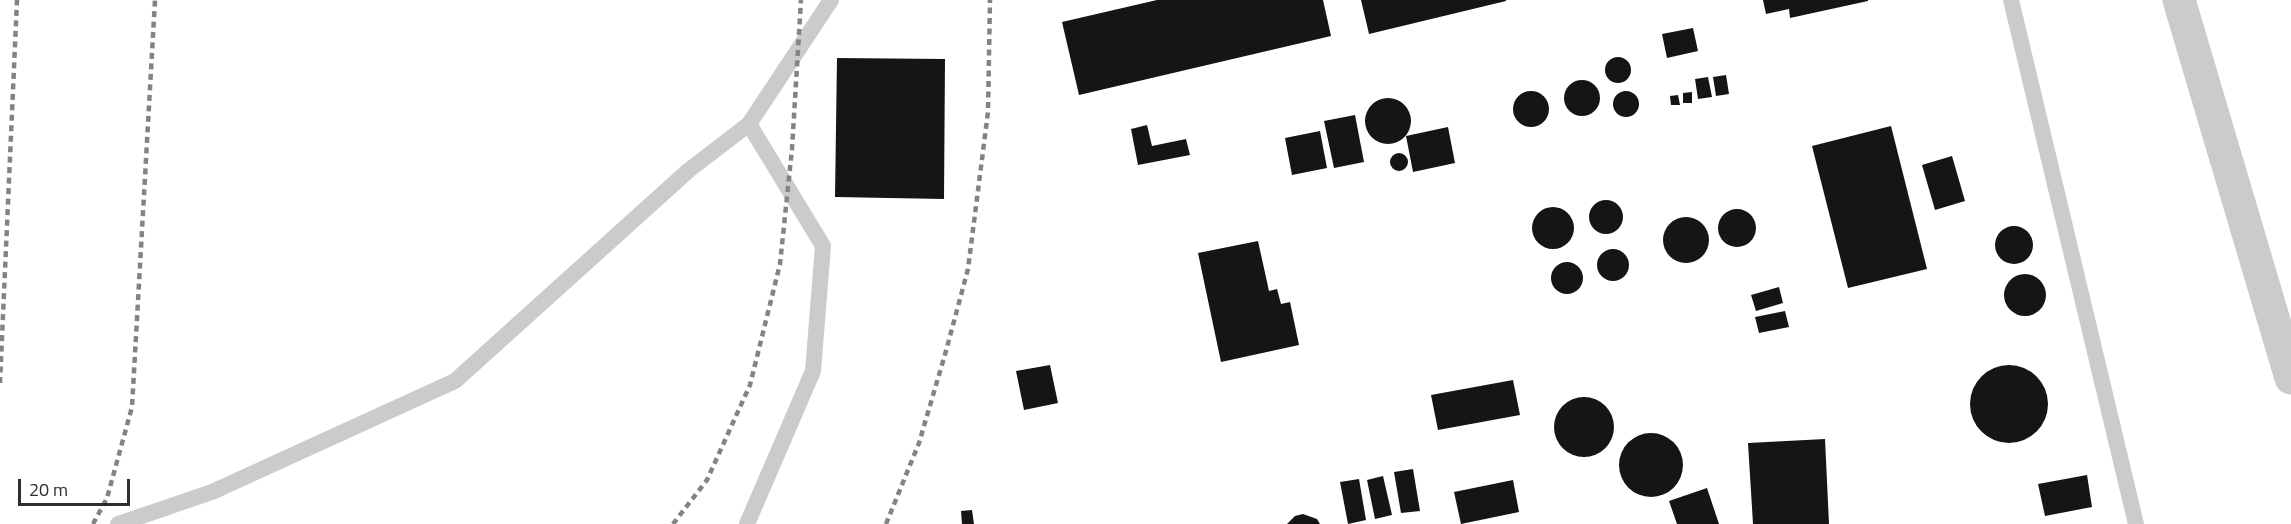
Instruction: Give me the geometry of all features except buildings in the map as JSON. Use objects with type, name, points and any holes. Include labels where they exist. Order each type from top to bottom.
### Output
[{"type":"street","points":[[2179,0],[2291,378]]},
{"type":"lane","points":[[118,524],[212,492],[455,381],[689,170],[749,124],[831,0]]},
{"type":"lane","points":[[2011,0],[2136,524]]},
{"type":"lane","points":[[747,524],[813,371],[823,246],[749,124]]},
{"type":"railway","points":[[0,383],[17,0]]},
{"type":"railway","points":[[93,524],[107,498],[132,407],[155,0]]},
{"type":"railway","points":[[673,524],[707,480],[750,385],[780,264],[792,149],[801,0]]},
{"type":"railway","points":[[886,524],[919,443],[968,269],[988,112],[990,0]]}]
